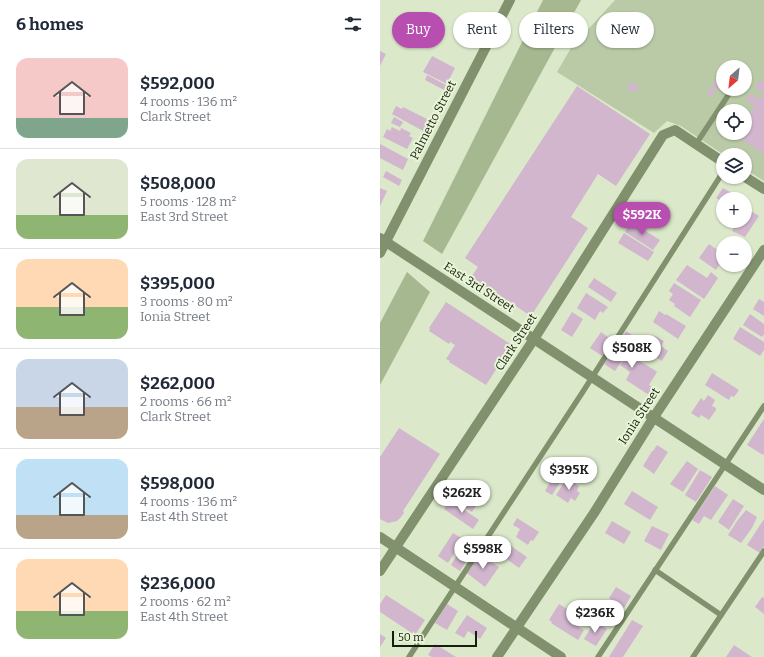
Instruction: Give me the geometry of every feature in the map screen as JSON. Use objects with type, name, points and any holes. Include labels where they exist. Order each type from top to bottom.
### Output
[{"type":"street","name":"Palmetto Street","points":[[380,253],[383,240],[510,0]]},
{"type":"street","name":"Clark Street","points":[[380,571],[534,339],[663,135],[675,130],[696,144]]},
{"type":"street","points":[[696,144],[716,157]]},
{"type":"street","points":[[752,181],[764,189]]},
{"type":"street","name":"East 3rd Street","points":[[383,240],[764,490]]},
{"type":"street","name":"Ionia Street","points":[[497,657],[594,513],[654,417],[764,250]]},
{"type":"street","points":[[380,538],[396,547],[561,657]]},
{"type":"lane","points":[[696,144],[728,96]]},
{"type":"lane","points":[[409,657],[593,377],[716,183]]},
{"type":"lane","points":[[598,657],[764,406]]},
{"type":"lane","points":[[693,657],[764,551]]},
{"type":"lane","points":[[655,570],[721,615]]},
{"type":"green space","points":[[543,0],[581,0],[574,12],[537,12]]},
{"type":"green space","points":[[615,0],[764,0],[764,181],[752,173],[752,148],[716,148],[716,150],[681,126],[667,121],[654,133],[557,72],[571,48],[588,48],[588,29],[596,21],[596,48],[654,48],[654,12],[604,12]]},
{"type":"green space","points":[[519,48],[555,48],[442,254],[423,241]]},
{"type":"green space","points":[[407,272],[430,292],[380,385],[380,323]]},
{"type":"building","points":[[380,51],[386,54],[380,66]]},
{"type":"building","points":[[432,56],[455,68],[447,84],[423,72]]},
{"type":"building","points":[[427,75],[446,85],[444,90],[425,80]]},
{"type":"building","points":[[716,80],[716,89],[711,97],[707,94]]},
{"type":"building","points":[[759,80],[764,83],[764,154],[743,140],[752,140],[752,110],[755,106],[746,100],[749,96],[752,96],[752,94],[759,100],[763,93],[755,87]]},
{"type":"building","points":[[632,82],[639,88],[634,93],[627,87]]},
{"type":"building","points":[[577,86],[650,134],[616,186],[598,174],[571,217],[588,228],[531,316],[471,277],[478,267],[465,258]]},
{"type":"building","points":[[396,106],[402,109],[403,107],[431,121],[425,132],[392,114]]},
{"type":"building","points":[[394,117],[403,122],[400,127],[391,123]]},
{"type":"building","points":[[392,127],[400,131],[401,128],[411,133],[409,136],[413,138],[407,149],[383,137],[387,129],[390,131]]},
{"type":"building","points":[[380,144],[408,159],[403,170],[380,158]]},
{"type":"building","points":[[386,171],[402,180],[399,186],[383,177]]},
{"type":"building","points":[[380,188],[387,191],[380,206]]},
{"type":"building","points":[[723,188],[730,192],[720,192]]},
{"type":"building","points":[[752,212],[759,216],[752,226]]},
{"type":"building","points":[[631,222],[660,240],[653,250],[625,232]]},
{"type":"building","points":[[734,228],[751,228],[746,236],[732,231]]},
{"type":"building","points":[[624,233],[654,252],[648,261],[618,243]]},
{"type":"building","points":[[709,244],[716,249],[716,270],[699,258]]},
{"type":"building","points":[[687,265],[707,278],[711,272],[718,278],[704,299],[676,280]]},
{"type":"building","points":[[594,278],[617,293],[611,302],[588,287]]},
{"type":"building","points":[[674,283],[701,300],[690,317],[674,306],[675,304],[669,300],[673,294],[669,291]]},
{"type":"building","points":[[586,293],[608,307],[603,313],[600,311],[595,320],[577,308]]},
{"type":"building","points":[[759,299],[764,302],[764,316],[753,309]]},
{"type":"building","points":[[446,302],[512,345],[486,385],[449,362],[450,361],[446,359],[455,345],[450,342],[449,344],[429,331],[429,328]]},
{"type":"building","points":[[659,311],[686,326],[678,339],[653,322]]},
{"type":"building","points":[[572,312],[583,319],[572,337],[561,330]]},
{"type":"building","points":[[750,314],[764,324],[764,334],[762,337],[743,325]]},
{"type":"building","points":[[740,327],[764,342],[764,350],[760,356],[733,339]]},
{"type":"building","points":[[626,331],[636,338],[630,347],[620,341]]},
{"type":"building","points":[[601,332],[612,340],[602,356],[590,348]]},
{"type":"building","points":[[642,335],[651,341],[655,336],[664,341],[661,346],[668,351],[662,361],[652,355],[650,358],[643,354],[646,350],[638,345],[640,342],[638,341]]},
{"type":"building","points":[[617,344],[637,358],[638,361],[657,372],[649,385],[654,388],[649,395],[626,380],[630,372],[620,365],[627,356],[626,355],[615,371],[604,364]]},
{"type":"building","points":[[712,373],[739,390],[734,397],[731,396],[729,400],[705,385]]},
{"type":"building","points":[[708,395],[715,400],[712,406],[716,408],[709,420],[701,415],[699,418],[691,413],[701,398],[704,401]]},
{"type":"building","points":[[764,419],[764,453],[763,455],[747,445]]},
{"type":"building","points":[[399,428],[440,454],[403,511],[404,513],[401,517],[397,521],[388,523],[380,519],[380,457]]},
{"type":"building","points":[[657,445],[668,452],[654,474],[643,466]]},
{"type":"building","points":[[687,461],[698,469],[683,492],[670,484]]},
{"type":"building","points":[[700,470],[712,477],[696,502],[685,495]]},
{"type":"building","points":[[553,477],[561,481],[552,495],[545,491]]},
{"type":"building","points":[[567,478],[579,486],[577,491],[580,493],[575,501],[571,498],[568,503],[556,495]]},
{"type":"building","points":[[715,486],[728,495],[711,520],[704,516],[699,524],[692,520]]},
{"type":"building","points":[[456,490],[477,504],[472,512],[451,498]]},
{"type":"building","points":[[632,491],[658,507],[650,520],[624,504]]},
{"type":"building","points":[[733,499],[744,506],[729,530],[718,522]]},
{"type":"building","points":[[450,500],[479,520],[473,529],[444,509]]},
{"type":"building","points":[[746,510],[757,517],[752,528],[741,543],[728,535]]},
{"type":"building","points":[[517,518],[539,532],[533,541],[531,540],[528,545],[516,537],[520,529],[513,525]]},
{"type":"building","points":[[764,519],[764,546],[760,553],[747,545]]},
{"type":"building","points":[[612,521],[631,532],[624,544],[605,533]]},
{"type":"building","points":[[652,526],[669,534],[661,550],[644,541]]},
{"type":"building","points":[[453,533],[463,539],[448,563],[438,556]]},
{"type":"building","points":[[466,541],[476,547],[460,571],[451,565]]},
{"type":"building","points":[[508,544],[527,557],[519,568],[501,555]]},
{"type":"building","points":[[479,554],[499,567],[485,587],[467,573]]},
{"type":"building","points":[[616,587],[631,596],[624,608],[609,598]]},
{"type":"building","points":[[386,595],[425,620],[415,635],[380,612],[380,604]]},
{"type":"building","points":[[762,597],[764,598],[764,614],[755,607]]},
{"type":"building","points":[[447,604],[458,611],[447,630],[435,623]]},
{"type":"building","points":[[559,604],[583,619],[578,627],[584,630],[578,640],[551,623],[552,622],[549,620]]},
{"type":"building","points":[[467,615],[487,628],[480,639],[468,631],[464,638],[455,633]]},
{"type":"building","points":[[632,620],[643,626],[623,657],[609,657]]},
{"type":"building","points":[[595,621],[607,629],[596,646],[584,639]]},
{"type":"building","points":[[380,634],[386,638],[380,647]]},
{"type":"building","points":[[435,644],[456,657],[432,657],[428,655]]},
{"type":"building","points":[[734,645],[752,657],[726,657]]}]
